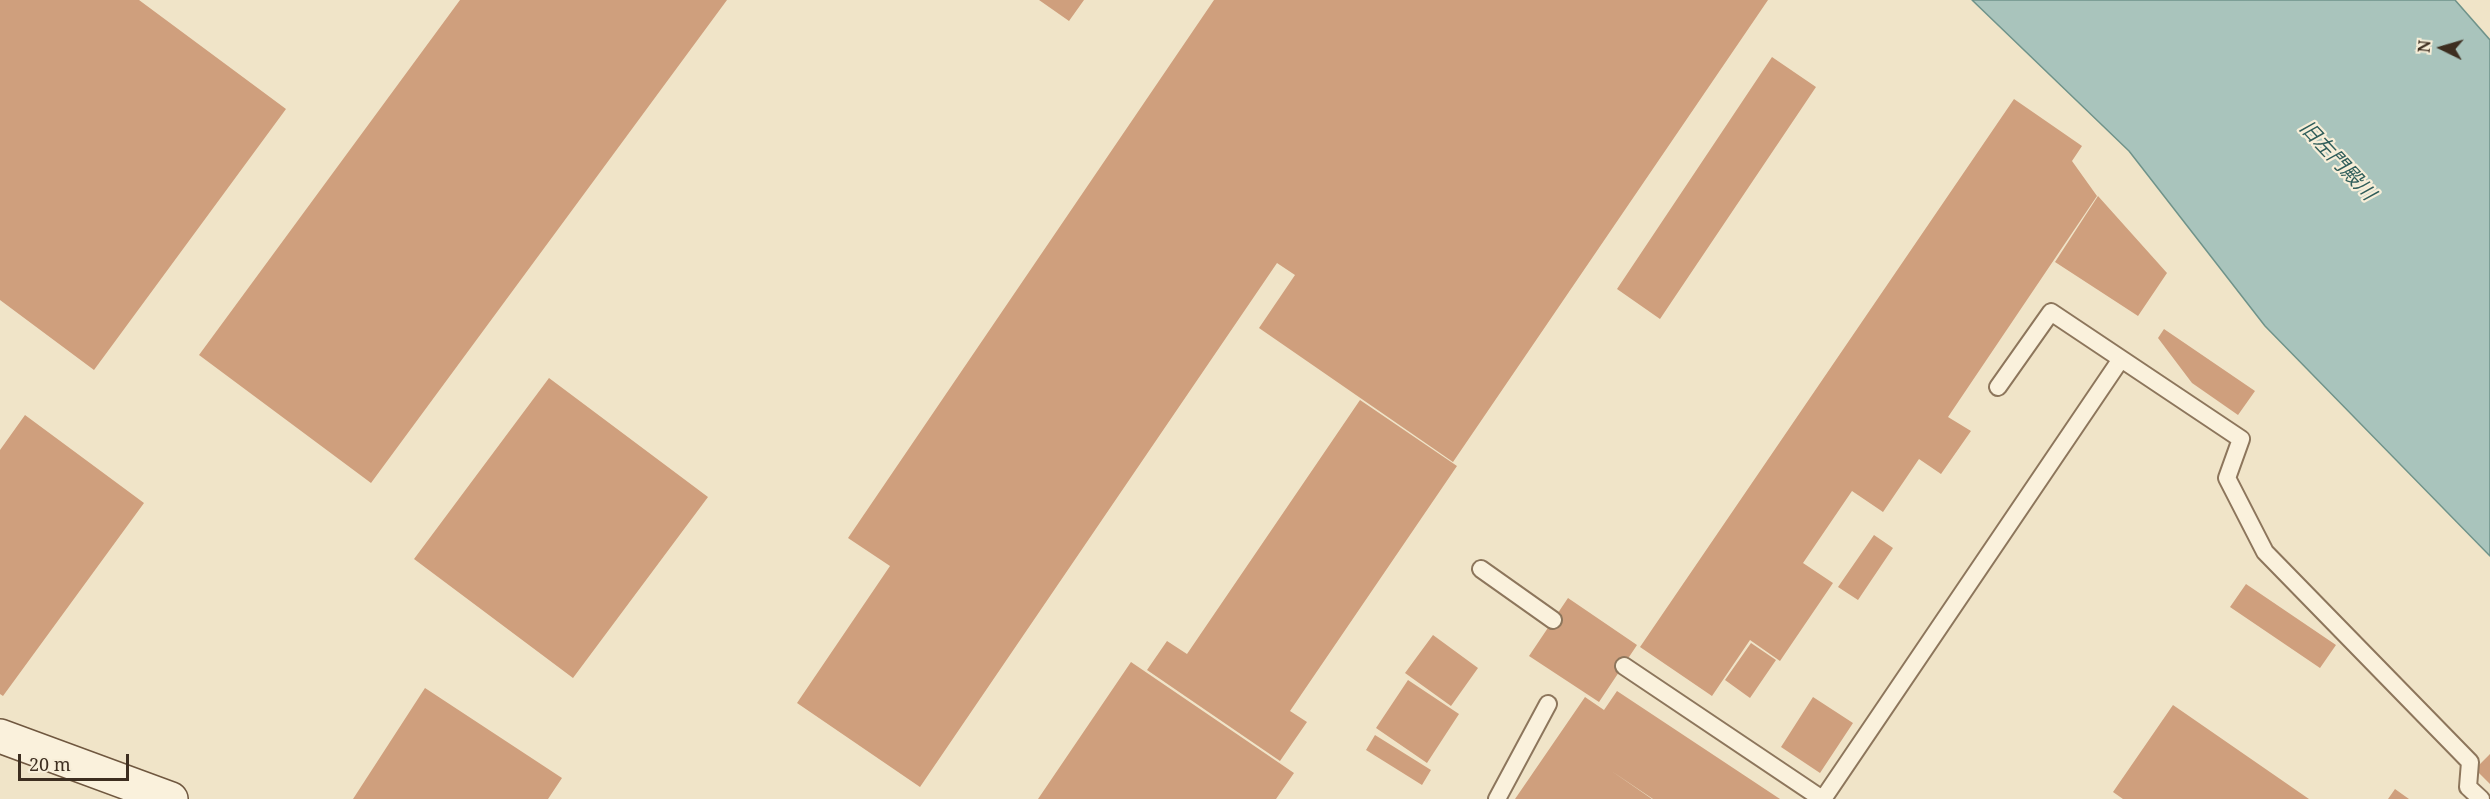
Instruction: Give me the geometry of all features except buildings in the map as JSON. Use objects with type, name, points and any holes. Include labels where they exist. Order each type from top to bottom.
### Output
[{"type":"street","points":[[0,736],[171,799]]},
{"type":"lane","points":[[1998,387],[2050,312],[2241,439],[2227,478],[2265,552],[2470,762],[2468,787],[2481,799]]},
{"type":"lane","points":[[1624,666],[1823,799],[2121,359]]},
{"type":"lane","points":[[1481,569],[1552,620]]},
{"type":"lane","points":[[1497,799],[1548,704]]},
{"type":"water","name":"旧左門殿川","points":[[1972,0],[2455,0],[2490,40],[2490,556],[2265,326],[2129,151]]}]
